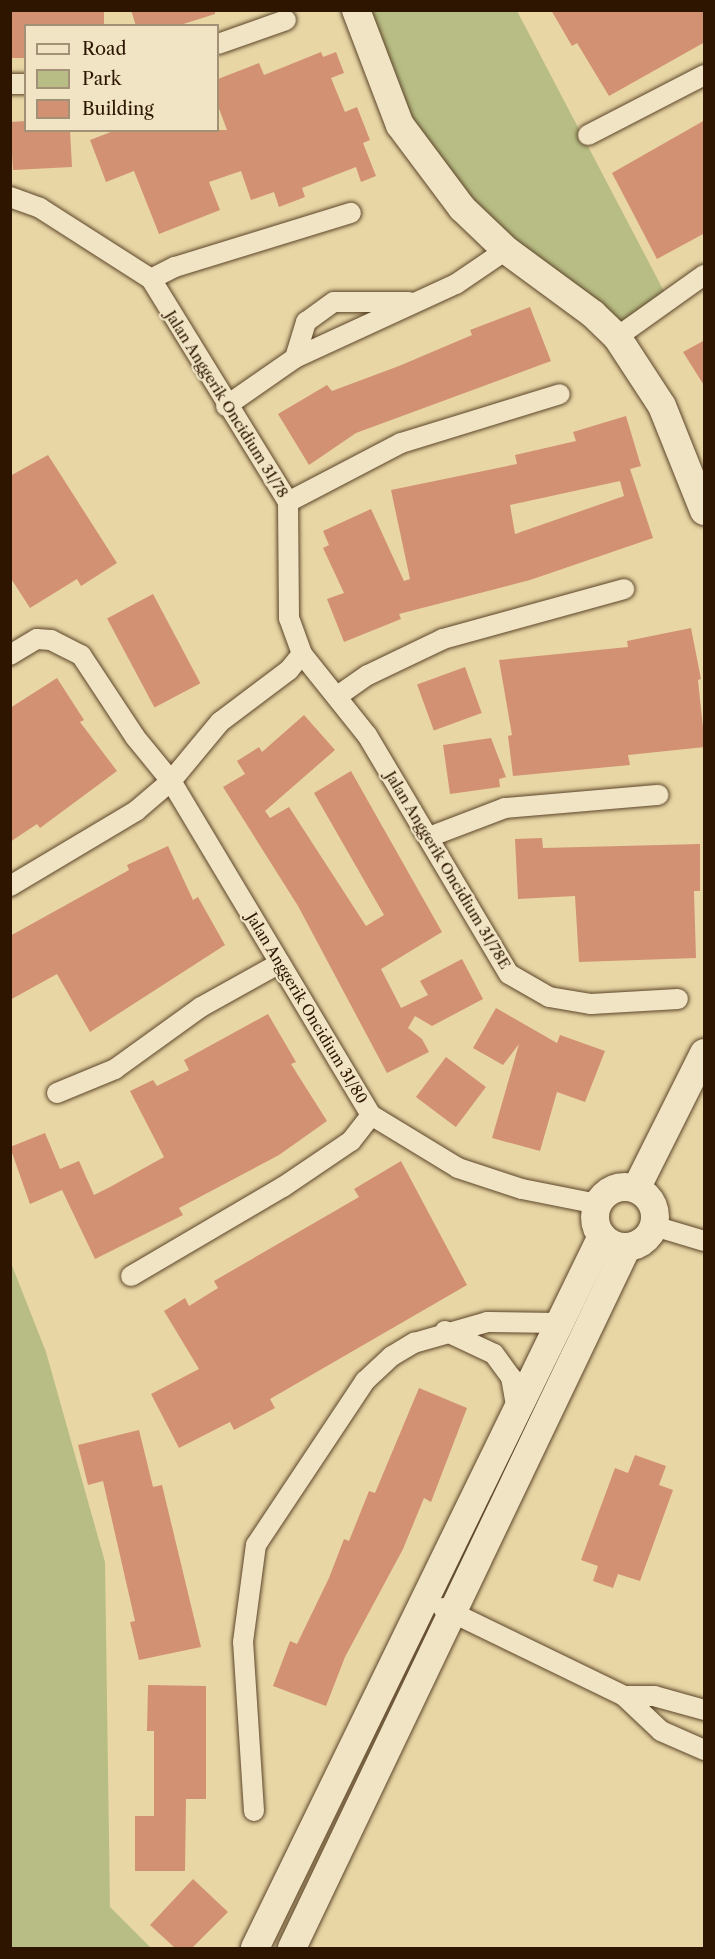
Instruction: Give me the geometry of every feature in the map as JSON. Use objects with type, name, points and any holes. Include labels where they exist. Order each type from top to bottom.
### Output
[{"type":"street","points":[[356,10],[400,125],[462,208],[506,250],[593,314],[617,337],[652,387],[696,465],[705,511]]},
{"type":"street","points":[[219,44],[286,20]]},
{"type":"street","points":[[588,135],[705,75]]},
{"type":"street","name":"Jalan Anggerik Oncidium 31/78","points":[[10,197],[40,208],[151,279],[226,406],[288,502],[288,618],[302,654]]},
{"type":"street","points":[[151,279],[175,267],[351,213]]},
{"type":"street","points":[[226,406],[295,358],[411,302],[456,284],[506,250]]},
{"type":"street","points":[[617,337],[705,275]]},
{"type":"street","points":[[295,358],[306,322],[334,302],[411,302]]},
{"type":"street","points":[[288,502],[401,443],[560,394]]},
{"type":"street","points":[[339,695],[368,675],[443,639],[624,589]]},
{"type":"street","name":"Jalan Anggerik Oncidium 31/80","points":[[10,655],[37,639],[51,640],[81,655],[135,737],[171,782],[371,1114],[458,1167],[522,1189],[598,1204]]},
{"type":"street","points":[[10,886],[97,838],[171,782],[220,722],[289,670],[302,654]]},
{"type":"street","name":"Jalan Anggerik Oncidium 31/78E","points":[[302,654],[339,695],[429,837],[509,974],[527,987],[591,1004],[678,999]]},
{"type":"street","points":[[429,837],[505,808],[658,795]]},
{"type":"street","points":[[57,1093],[115,1069],[201,1007],[280,963]]},
{"type":"street","points":[[636,1190],[705,1053]]},
{"type":"street","points":[[131,1276],[283,1187],[351,1141],[371,1114]]},
{"type":"street","points":[[619,1188],[636,1190],[652,1204],[654,1226],[644,1240],[614,1241],[596,1226],[598,1204],[619,1188]]},
{"type":"street","points":[[654,1226],[705,1241]]},
{"type":"street","points":[[292,1948],[439,1606],[517,1411],[559,1323],[614,1241]]},
{"type":"street","points":[[255,1948],[439,1606],[614,1241]]},
{"type":"street","points":[[254,1812],[243,1642],[256,1545],[365,1382],[392,1356],[445,1331],[487,1322],[559,1323]]},
{"type":"street","points":[[445,1331],[494,1354],[511,1377],[517,1411]]},
{"type":"street","points":[[439,1606],[624,1696],[661,1731],[705,1750]]},
{"type":"street","points":[[624,1696],[654,1696],[705,1710]]},
{"type":"green space","points":[[357,11],[517,11],[667,297],[602,335],[401,124]]},
{"type":"green space","points":[[11,1263],[46,1352],[105,1562],[110,1907],[151,1948],[11,1948]]},
{"type":"building","points":[[10,10],[104,10],[104,24],[24,24],[24,58],[10,58]]},
{"type":"building","points":[[131,10],[215,10],[215,14],[183,24],[135,24]]},
{"type":"building","points":[[551,10],[705,10],[705,42],[609,96],[577,43],[572,46]]},
{"type":"building","points":[[321,52],[323,57],[336,52],[344,73],[331,78],[345,112],[357,107],[370,140],[363,143],[376,176],[361,182],[356,167],[302,188],[305,197],[279,207],[274,192],[251,200],[241,171],[209,182],[220,210],[159,234],[134,171],[106,182],[90,140],[111,132],[219,132],[219,130],[227,130],[219,109],[219,79],[259,63],[264,75]]},
{"type":"building","points":[[705,120],[705,233],[657,259],[612,173]]},
{"type":"building","points":[[24,121],[24,132],[70,132],[72,167],[13,170],[10,122]]},
{"type":"building","points":[[530,307],[551,361],[356,433],[309,465],[278,414],[327,385],[332,391],[399,366],[472,335],[470,330]]},
{"type":"building","points":[[705,340],[705,387],[683,352]]},
{"type":"building","points":[[626,416],[641,466],[630,469],[653,538],[530,580],[399,614],[401,619],[344,642],[327,599],[344,593],[323,548],[329,545],[323,531],[371,509],[404,581],[410,579],[391,490],[517,464],[515,455],[576,441],[573,432]],"holes":[[[620,481],[624,496],[515,534],[510,505]]]},
{"type":"building","points":[[48,455],[117,563],[81,586],[77,579],[30,608],[10,577],[10,476]]},
{"type":"building","points":[[153,594],[200,683],[155,708],[107,618]]},
{"type":"building","points":[[691,628],[701,679],[698,680],[705,747],[628,755],[630,765],[513,776],[508,736],[512,735],[499,660],[628,647],[627,641]]},
{"type":"building","points":[[465,667],[482,713],[434,730],[417,684]]},
{"type":"building","points":[[57,678],[84,720],[80,722],[117,771],[40,828],[37,824],[10,842],[10,708]]},
{"type":"building","points":[[304,715],[335,750],[265,811],[270,818],[289,807],[366,926],[384,915],[314,793],[351,771],[442,932],[381,969],[401,1008],[428,995],[420,981],[462,959],[483,999],[432,1026],[415,1016],[408,1028],[422,1039],[429,1052],[387,1073],[298,906],[223,787],[245,774],[237,761],[259,747],[262,752]]},
{"type":"building","points":[[491,738],[506,777],[499,779],[500,787],[450,794],[443,745]]},
{"type":"building","points":[[542,838],[543,848],[700,844],[700,891],[694,891],[696,958],[579,962],[575,896],[518,899],[515,839]]},
{"type":"building","points":[[168,846],[193,900],[198,897],[225,945],[90,1032],[57,974],[10,1000],[10,936],[129,870],[127,865]]},
{"type":"building","points":[[496,1008],[557,1043],[560,1035],[605,1051],[585,1102],[557,1092],[540,1151],[492,1138],[519,1044],[503,1065],[473,1048]]},
{"type":"building","points":[[268,1014],[296,1062],[291,1064],[327,1121],[279,1155],[179,1208],[183,1215],[95,1259],[62,1190],[30,1204],[10,1147],[45,1133],[60,1169],[79,1161],[94,1195],[110,1187],[164,1157],[130,1091],[153,1080],[157,1086],[189,1070],[184,1060]]},
{"type":"building","points":[[446,1057],[486,1087],[456,1127],[416,1097]]},
{"type":"building","points":[[401,1161],[467,1285],[270,1399],[275,1408],[234,1430],[230,1422],[179,1448],[151,1394],[199,1369],[164,1311],[185,1298],[189,1306],[218,1288],[214,1281],[359,1197],[354,1189]]},
{"type":"building","points":[[419,1388],[467,1408],[431,1502],[424,1498],[403,1549],[345,1657],[326,1706],[273,1686],[290,1641],[297,1644],[329,1578],[344,1539],[349,1541],[369,1491],[375,1493]]},
{"type":"building","points":[[139,1430],[153,1487],[162,1485],[201,1647],[139,1660],[130,1622],[135,1621],[103,1481],[88,1485],[78,1445]]},
{"type":"building","points":[[635,1455],[666,1466],[659,1485],[673,1490],[640,1581],[618,1574],[613,1588],[593,1581],[598,1566],[581,1560],[615,1468],[628,1473]]},
{"type":"building","points":[[148,1685],[206,1686],[206,1799],[186,1799],[185,1871],[135,1871],[135,1816],[154,1816],[154,1731],[147,1731]]},
{"type":"building","points":[[193,1879],[228,1912],[192,1948],[175,1948],[150,1925]]}]
